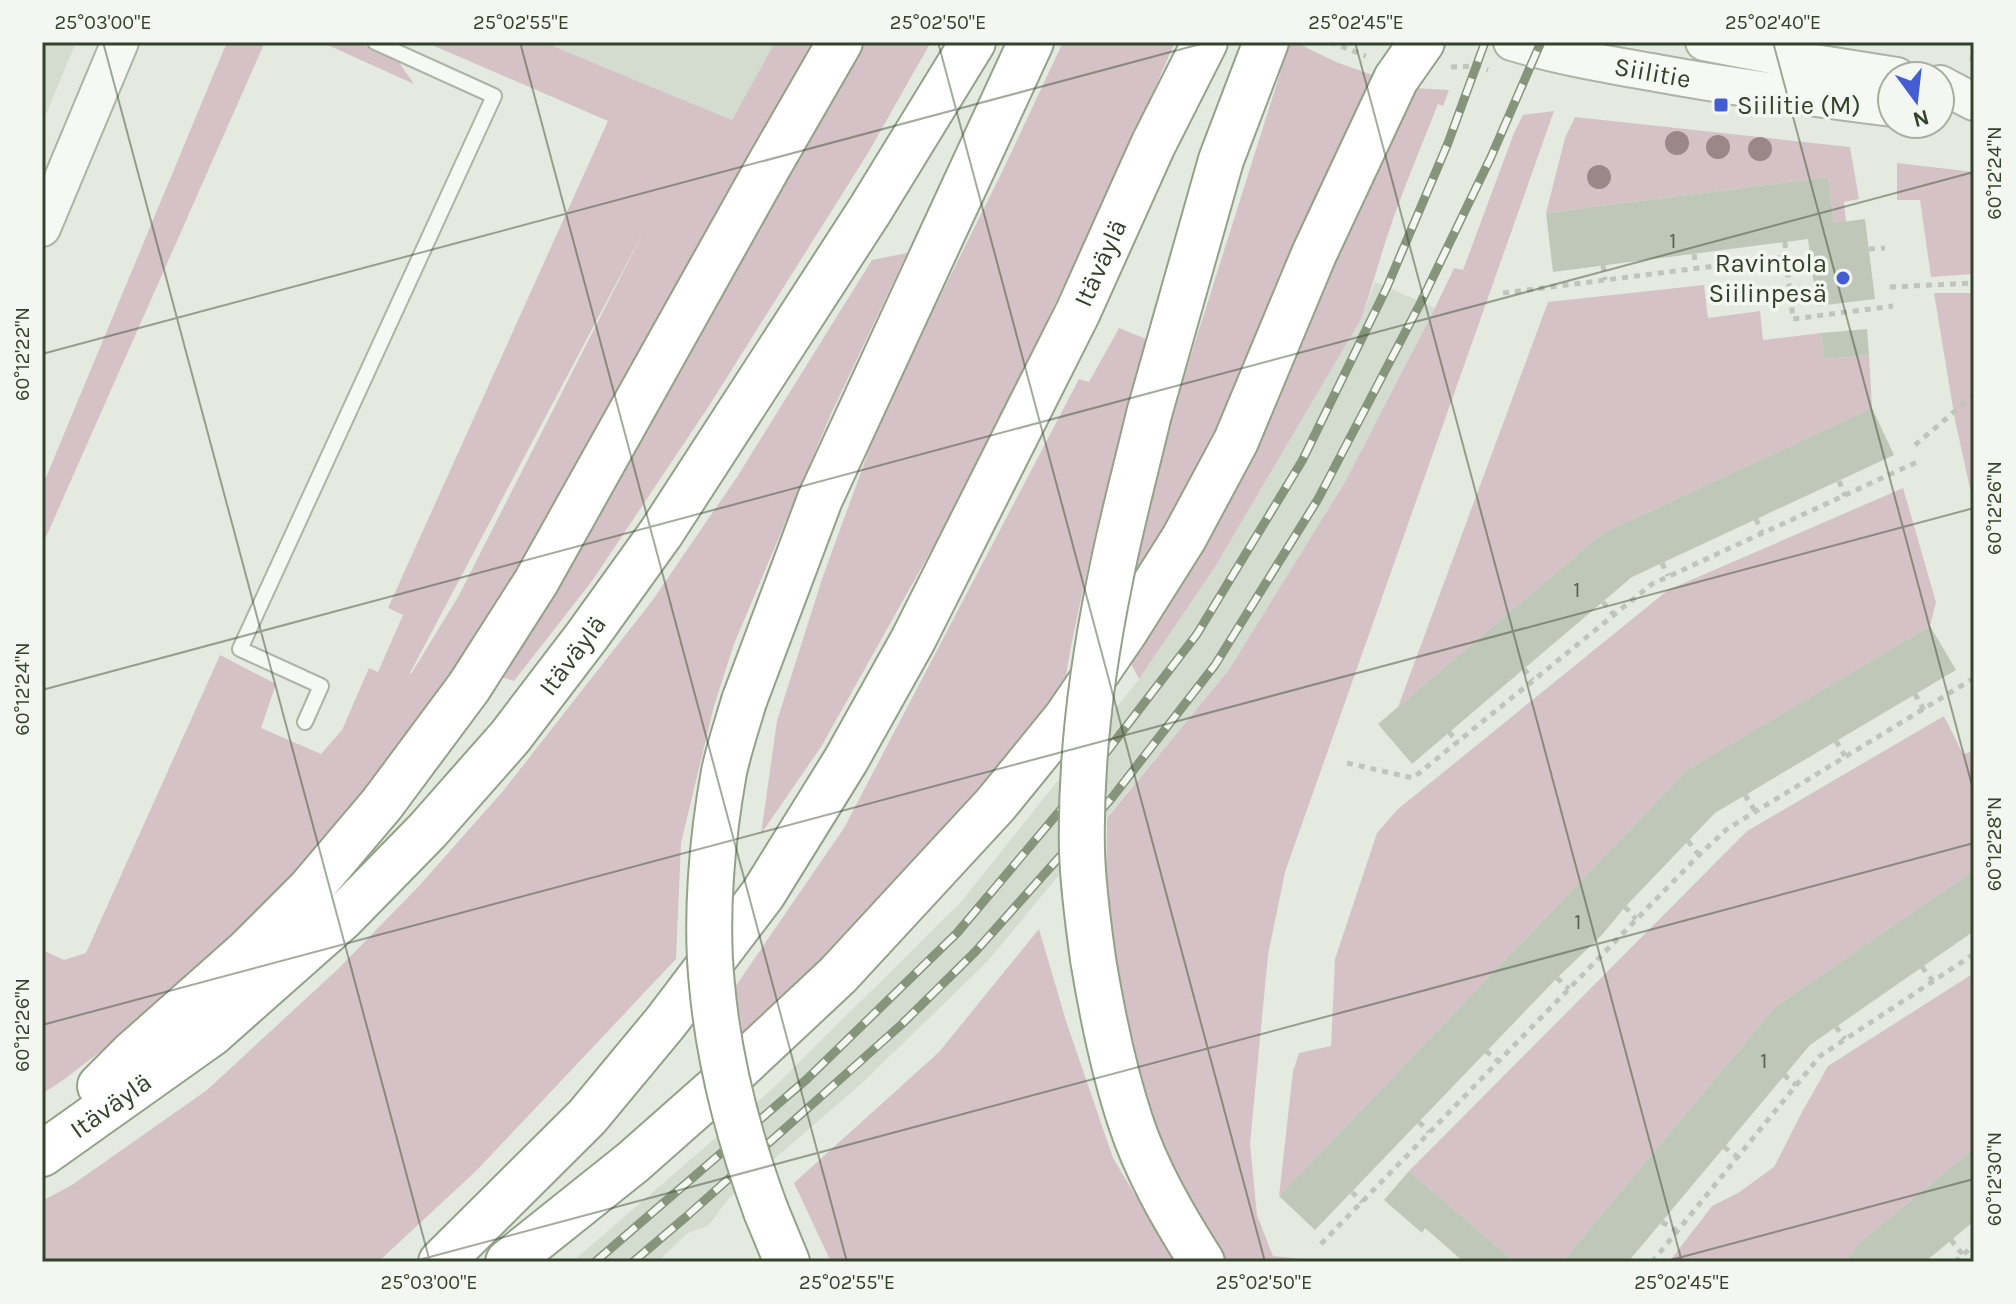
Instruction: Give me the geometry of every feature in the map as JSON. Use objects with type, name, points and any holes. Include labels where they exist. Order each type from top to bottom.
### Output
[{"type":"highway","points":[[42,1145],[132,1054],[247,952],[310,889],[382,804],[469,687],[536,582],[840,42]]},
{"type":"highway","name":"Itäväylä","points":[[42,1154],[211,1034],[343,917],[428,830],[510,737],[661,533],[870,210],[973,42]]},
{"type":"highway","points":[[787,1262],[750,1168],[718,1036],[711,984],[713,854],[724,771],[744,701],[820,499],[1031,42]]},
{"type":"highway","points":[[1202,1262],[1154,1177],[1131,1123],[1101,1009],[1085,906],[1083,794],[1095,663],[1110,579],[1149,414],[1221,160],[1266,42]]},
{"type":"highway","points":[[508,1262],[633,1162],[838,975],[996,804],[1066,718],[1184,538],[1236,441],[1314,254],[1396,79],[1422,42]]},
{"type":"highway","name":"Itäväylä","points":[[441,1262],[587,1117],[665,1023],[763,894],[846,760],[913,640],[1078,312],[1153,145],[1200,55]]},
{"type":"street","points":[[42,228],[120,42]]},
{"type":"street","name":"Siilitie","points":[[1512,42],[1577,60],[1792,96],[1876,106]]},
{"type":"street","name":"Siilitie","points":[[1704,42],[1876,73]]},
{"type":"street","points":[[1956,93],[1974,104]]},
{"type":"lane","points":[[305,722],[321,686],[240,649],[494,96],[375,42]]},
{"type":"path","points":[[1330,42],[1374,58]]},
{"type":"path","points":[[1972,65],[1974,42]]},
{"type":"path","points":[[1785,242],[1793,319],[1893,306]]},
{"type":"path","points":[[1869,249],[1885,248]]},
{"type":"path","points":[[1694,254],[1696,268]]},
{"type":"path","points":[[1503,293],[1786,257]]},
{"type":"path","points":[[1603,265],[1605,280]]},
{"type":"path","points":[[1890,287],[1974,283]]},
{"type":"path","points":[[1915,445],[1974,395]]},
{"type":"path","points":[[1347,763],[1413,778],[1652,584],[1917,462]]},
{"type":"path","points":[[1839,481],[1845,496]]},
{"type":"path","points":[[1756,519],[1762,534]]},
{"type":"path","points":[[1662,563],[1668,577]]},
{"type":"path","points":[[1603,602],[1614,615]]},
{"type":"path","points":[[1524,669],[1534,681]]},
{"type":"path","points":[[1321,1244],[1727,829],[1974,678]]},
{"type":"path","points":[[1915,694],[1924,710]]},
{"type":"path","points":[[1449,732],[1458,742]]},
{"type":"path","points":[[1836,741],[1845,756]]},
{"type":"path","points":[[1745,795],[1755,811]]},
{"type":"path","points":[[1688,841],[1699,855]]},
{"type":"path","points":[[1625,907],[1636,919]]},
{"type":"path","points":[[1652,1262],[1820,1056],[1974,954]]},
{"type":"path","points":[[1922,967],[1933,981]]},
{"type":"path","points":[[1557,978],[1569,989]]},
{"type":"path","points":[[1836,1027],[1845,1039]]},
{"type":"path","points":[[1486,1051],[1498,1061]]},
{"type":"path","points":[[1784,1075],[1796,1085]]},
{"type":"path","points":[[1419,1122],[1429,1132]]},
{"type":"path","points":[[1724,1147],[1738,1157]]},
{"type":"path","points":[[1352,1192],[1362,1202]]},
{"type":"path","points":[[1662,1222],[1677,1231]]},
{"type":"path","points":[[1951,1240],[1963,1255]]},
{"type":"path","points":[[1955,1262],[1974,1245]]},
{"type":"shaded area","points":[[42,42],[76,42],[42,124]]},
{"type":"shaded area","points":[[227,42],[265,42],[42,546],[42,487]]},
{"type":"shaded area","points":[[321,42],[355,42],[396,58],[414,84]]},
{"type":"shaded area","points":[[425,42],[543,42],[732,120],[775,42],[813,42],[785,101],[546,525],[434,703],[372,785],[280,892],[183,988],[42,1094],[42,950],[64,960],[86,953],[220,655],[276,684],[261,728],[321,754],[342,730],[369,668],[378,672],[403,615],[388,608],[608,121]],"holes":[[[645,229],[458,597],[411,674]]]},
{"type":"shaded area","points":[[543,42],[775,42],[732,120]]},
{"type":"shaded area","points":[[856,42],[931,42],[868,153],[707,409],[592,581],[514,681],[495,675]]},
{"type":"shaded area","points":[[1063,42],[1175,42],[1122,163],[974,474],[821,747],[761,834],[777,721],[822,579],[884,409]]},
{"type":"shaded area","points":[[1290,42],[1381,78],[1236,405],[1124,606],[1173,412]]},
{"type":"shaded area","points":[[1414,88],[1449,90],[1443,106],[1438,104],[1404,190],[1361,319],[1215,567],[1139,679],[1129,660],[1212,520],[1324,292],[1389,125]]},
{"type":"shaded area","points":[[1554,111],[1285,872],[1268,955],[1250,1144],[1257,1215],[1273,1256],[1334,1262],[1216,1262],[1189,1216],[1122,1054],[1106,893],[1107,818],[1228,671],[1345,482],[1454,268],[1463,270],[1523,115]]},
{"type":"shaded area","points":[[1575,117],[1850,147],[1859,199],[1844,202],[1846,222],[1834,223],[1828,177],[1546,213],[1565,138]]},
{"type":"shaded area","points":[[1897,163],[1974,172],[1972,274],[1931,277],[1920,200],[1897,200]]},
{"type":"shaded area","points":[[907,253],[831,414],[734,644],[714,706],[681,843],[676,959],[477,1170],[378,1262],[42,1262],[42,1201],[72,1185],[207,1090],[338,969],[419,886],[503,791],[652,601],[737,477],[872,260]]},
{"type":"shaded area","points":[[1375,282],[1435,308],[1345,482],[1228,671],[987,962],[861,1084],[730,1197],[708,1226],[688,1233],[657,1262],[572,1262],[772,1089],[961,902],[1139,679],[1215,567],[1361,319]]},
{"type":"shaded area","points":[[1704,285],[1708,318],[1760,311],[1763,340],[1821,333],[1824,359],[1869,355],[1872,408],[1603,533],[1398,707],[1548,302]]},
{"type":"shaded area","points":[[1934,293],[1972,293],[1974,507],[1955,420]]},
{"type":"shaded area","points":[[1119,328],[1151,341],[1095,537],[1072,640],[1063,701],[745,1045],[735,987],[844,828],[1079,379],[1089,382]]},
{"type":"shaded area","points":[[1903,488],[1936,602],[1930,626],[1687,770],[1279,1196],[1293,1071],[1299,1053],[1331,1046],[1335,959],[1377,833],[1398,809],[1668,590]]},
{"type":"shaded area","points":[[1944,716],[1963,754],[1974,751],[1974,870],[1775,1007],[1562,1262],[1515,1262],[1409,1171],[1747,831]]},
{"type":"shaded area","points":[[1039,929],[1066,1021],[1113,1158],[1175,1262],[831,1262],[794,1183],[939,1052]]},
{"type":"shaded area","points":[[1974,973],[1974,1148],[1857,1245],[1846,1262],[1669,1262],[1712,1206],[1738,1193],[1774,1167],[1828,1066]]},
{"type":"building","points":[[1828,177],[1834,223],[1865,219],[1875,299],[1817,306],[1808,239],[1553,272],[1546,213]]},
{"type":"building","points":[[1867,329],[1869,355],[1824,359],[1821,333]]},
{"type":"building","points":[[1872,408],[1894,455],[1632,577],[1412,764],[1378,724],[1603,533]]},
{"type":"building","points":[[1930,626],[1956,670],[1715,813],[1602,935],[1315,1230],[1279,1196],[1687,770]]},
{"type":"building","points":[[1974,870],[1974,931],[1810,1045],[1628,1262],[1562,1262],[1775,1007]]},
{"type":"building","points":[[1974,1148],[1974,1221],[1925,1262],[1846,1262],[1857,1245]]},
{"type":"building","points":[[1409,1171],[1515,1262],[1464,1262],[1425,1228],[1422,1233],[1384,1200]]},
{"type":"railway","points":[[595,1262],[807,1079],[957,933],[1079,788],[1197,634],[1302,461],[1387,287],[1448,143],[1485,42]]},
{"type":"railway","points":[[633,1262],[902,1024],[975,952],[1111,799],[1215,665],[1318,499],[1421,302],[1491,157],[1541,42]]},
{"type":"place","name":"Siilitie (M)","points":[[1721,105]]},
{"type":"place","name":"Ravintola Siilinpesä","points":[[1843,278]]}]
